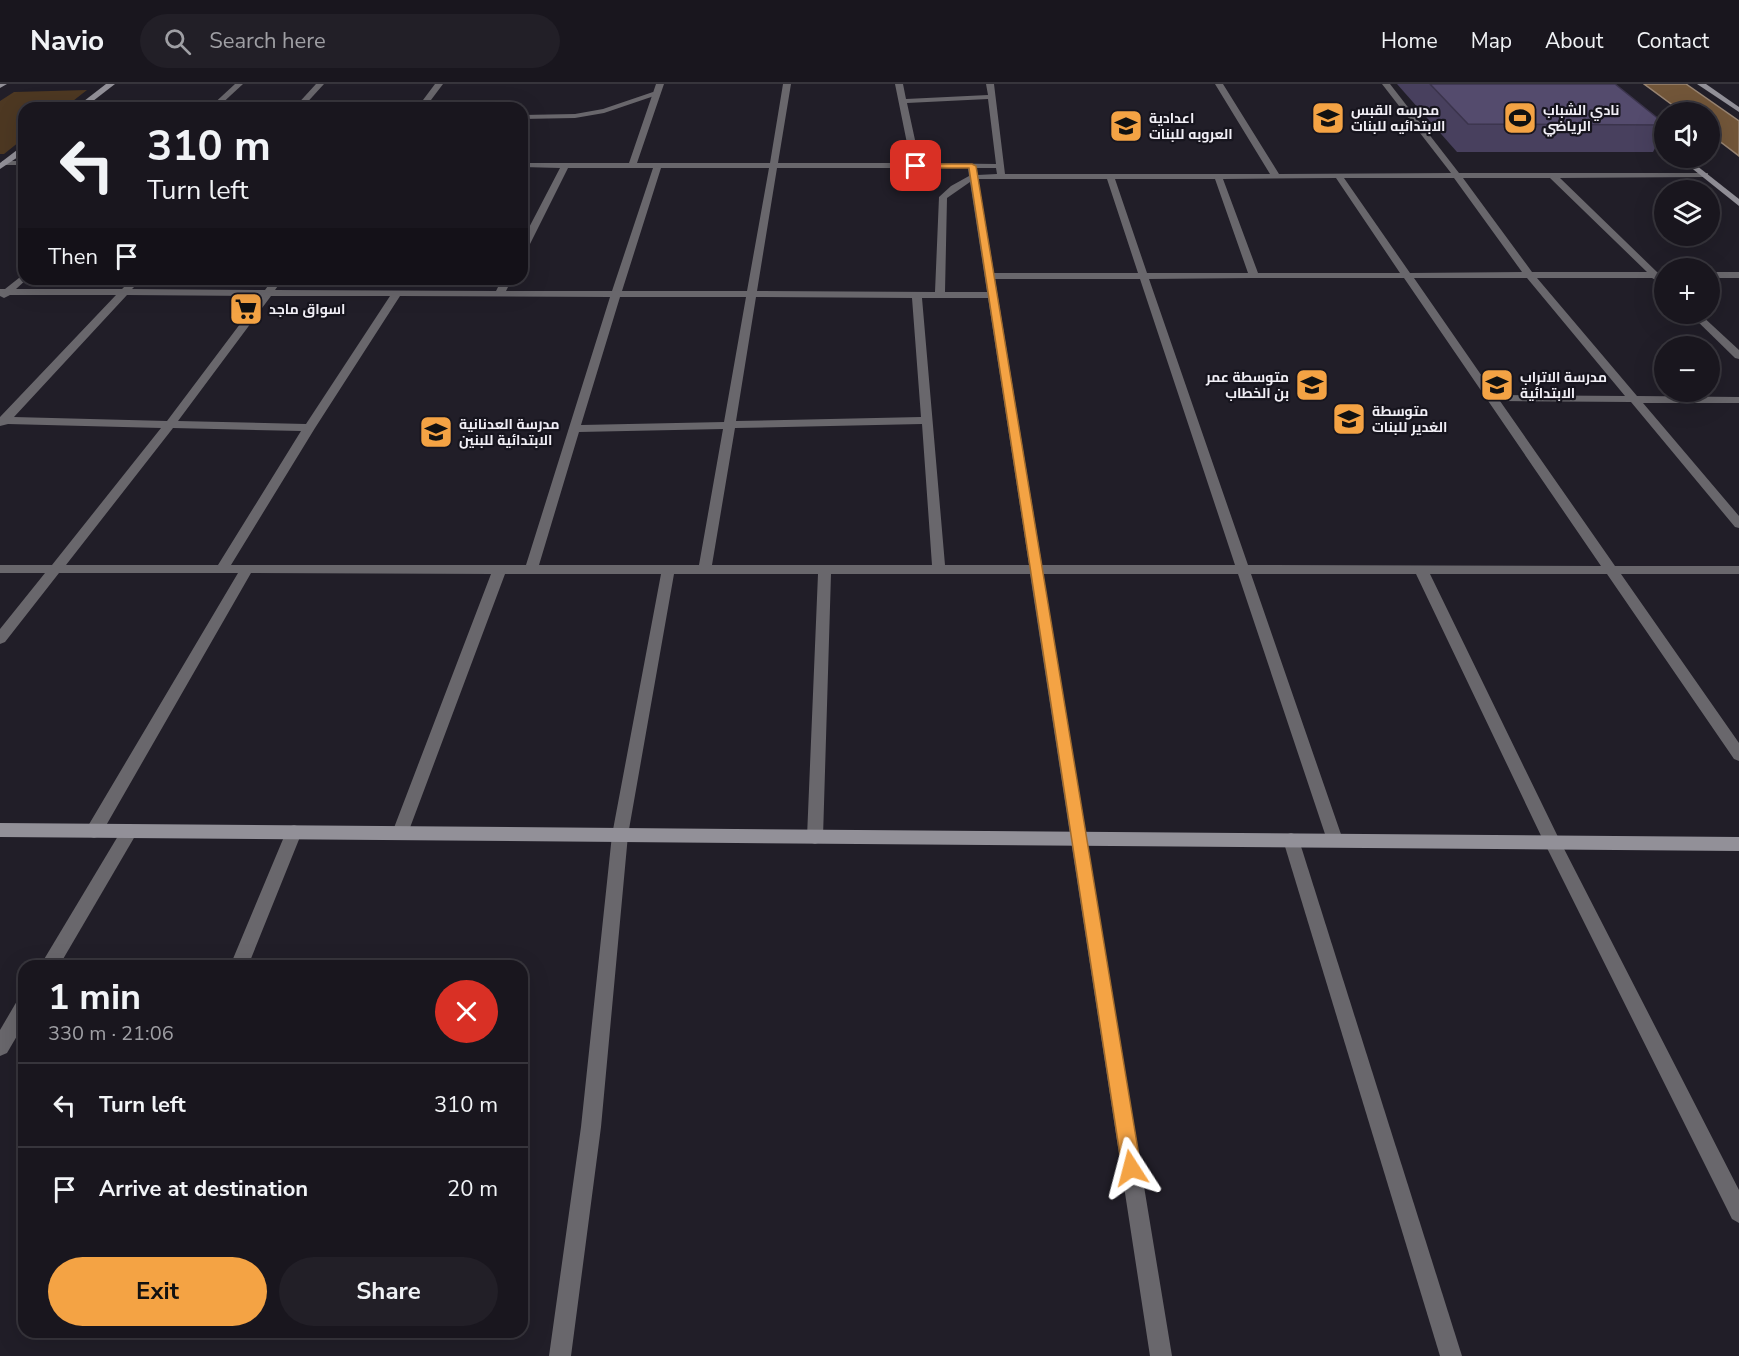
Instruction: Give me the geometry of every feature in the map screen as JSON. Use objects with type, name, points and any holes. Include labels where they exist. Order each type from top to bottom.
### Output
[{"type":"street","points":[[87,102],[111,84]]},
{"type":"street","points":[[220,102],[239,84]]},
{"type":"street","points":[[304,102],[320,84]]},
{"type":"street","points":[[426,102],[439,84]]},
{"type":"street","points":[[632,165],[660,84]]},
{"type":"street","points":[[705,570],[787,84]]},
{"type":"street","points":[[899,84],[916,166]]},
{"type":"street","points":[[990,84],[1002,177]]},
{"type":"street","points":[[1219,84],[1276,176]]},
{"type":"street","points":[[1386,84],[1529,275],[1739,524]]},
{"type":"street","points":[[1701,84],[1739,110]]},
{"type":"street","points":[[528,117],[575,116],[604,111],[656,94]]},
{"type":"street","points":[[903,101],[992,97]]},
{"type":"street","points":[[1637,121],[1654,134]]},
{"type":"street","points":[[2,165],[18,153]]},
{"type":"street","points":[[2,165],[18,164]]},
{"type":"street","points":[[528,165],[916,166],[973,171],[1002,177],[1705,175]]},
{"type":"street","points":[[528,238],[565,165]]},
{"type":"street","points":[[531,569],[658,165]]},
{"type":"street","points":[[940,295],[944,197],[973,171],[1000,166]]},
{"type":"street","points":[[1696,168],[1739,202]]},
{"type":"street","points":[[973,171],[1161,1356]]},
{"type":"street","points":[[1218,176],[1254,276]]},
{"type":"street","points":[[1338,176],[1739,755]]},
{"type":"street","points":[[1552,176],[1654,270]]},
{"type":"street","points":[[1110,177],[1335,840]]},
{"type":"street","points":[[990,276],[1654,275]]},
{"type":"street","points":[[1720,275],[1739,275]]},
{"type":"street","points":[[3,294],[18,282]]},
{"type":"street","points":[[2,422],[131,285]]},
{"type":"street","points":[[0,639],[53,569],[170,424],[273,285]]},
{"type":"street","points":[[384,293],[389,285]]},
{"type":"street","points":[[500,293],[504,285]]},
{"type":"street","points":[[3,294],[267,292],[993,295]]},
{"type":"street","points":[[222,569],[309,428],[397,293]]},
{"type":"street","points":[[918,295],[939,570]]},
{"type":"street","points":[[1705,324],[1739,356]]},
{"type":"street","points":[[1491,398],[1739,400]]},
{"type":"street","points":[[574,429],[928,420]]},
{"type":"street","points":[[2,422],[309,428]]},
{"type":"street","points":[[0,569],[1739,570]]},
{"type":"street","points":[[94,831],[247,569]]},
{"type":"street","points":[[560,1356],[591,1127],[620,835],[668,570]]},
{"type":"street","points":[[815,837],[825,570]]},
{"type":"street","points":[[1421,570],[1552,842],[1739,1212]]},
{"type":"street","points":[[400,833],[499,571]]},
{"type":"street","points":[[0,830],[1739,844]]},
{"type":"street","points":[[53,960],[130,831]]},
{"type":"street","points":[[241,960],[294,832]]},
{"type":"street","points":[[1291,840],[1450,1356]]},
{"type":"street","points":[[0,1047],[18,1017]]},
{"type":"shaded area","points":[[1644,84],[1686,84],[1712,102],[1668,102]]},
{"type":"shaded area","points":[[87,90],[72,102],[18,102],[18,143],[4,154],[0,154],[0,101],[14,92]]},
{"type":"shaded area","points":[[1720,108],[1739,121],[1739,156],[1720,142]]},
{"type":"building","points":[[1430,84],[1615,84],[1654,115],[1654,125],[1468,124]]},
{"type":"place","name":"مدرسه القبس الابتدائيه للبنات","points":[[1328,118]]},
{"type":"place","name":"نادي الشباب الرياضي","points":[[1520,118]]},
{"type":"place","name":"اعدادية العروبه للبنات","points":[[1126,126]]},
{"type":"place","name":"اسواق ماجد","points":[[246,309]]},
{"type":"place","name":"متوسطة عمر بن الخطاب","points":[[1312,385]]},
{"type":"place","name":"مدرسة الاتراب الابتدائية","points":[[1497,385]]},
{"type":"place","name":"متوسطة الغدير للبنات","points":[[1349,419]]},
{"type":"place","name":"مدرسة العدنانية الابتدائية للبنين","points":[[436,432]]},
{"type":"route","points":[[916,166],[972,166],[1131,1168]]}]
